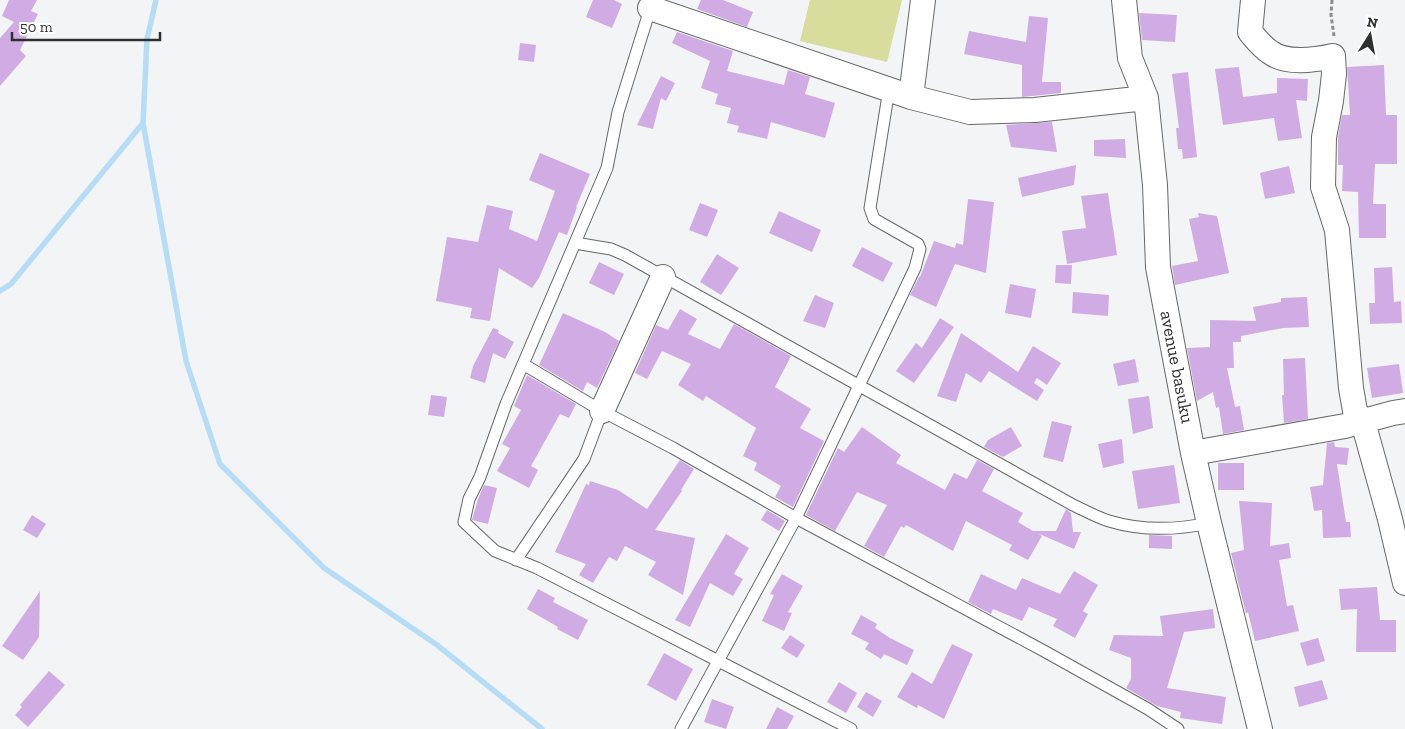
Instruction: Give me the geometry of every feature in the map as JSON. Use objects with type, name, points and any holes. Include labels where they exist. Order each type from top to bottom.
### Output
[{"type":"street","points":[[911,97],[923,0]]},
{"type":"street","name":"avenue basuku","points":[[1124,0],[1130,58],[1146,98],[1155,185],[1158,267],[1193,453],[1260,729]]},
{"type":"street","points":[[1253,0],[1250,32],[1271,53],[1280,58],[1311,61],[1333,56],[1334,74],[1324,137],[1323,187],[1337,230],[1351,388],[1355,411],[1363,422],[1390,519],[1405,583]]},
{"type":"street","points":[[652,4],[911,97],[970,112],[1026,111],[1146,98]]},
{"type":"street","points":[[602,411],[663,277]]},
{"type":"street","points":[[1193,453],[1319,431],[1363,422],[1393,413],[1405,412]]},
{"type":"lane","points":[[652,4],[618,112],[607,168],[506,404],[480,477],[469,499],[464,522],[495,551],[537,568],[850,729]]},
{"type":"lane","points":[[681,729],[796,518],[915,268],[920,250],[918,244],[874,219],[870,208],[889,89]]},
{"type":"lane","points":[[575,243],[611,249],[1073,505],[1107,521],[1137,528],[1187,528],[1209,522]]},
{"type":"lane","points":[[523,364],[602,411],[673,448],[796,518],[1044,651],[1148,709],[1178,729]]},
{"type":"lane","points":[[516,560],[584,459],[602,411]]},
{"type":"path","points":[[1332,0],[1333,56]]},
{"type":"green space","points":[[810,0],[902,0],[887,62],[800,41]]},
{"type":"building","points":[[9,0],[37,0],[31,11],[38,14],[20,50],[26,56],[0,86],[0,38],[14,22],[2,16]]},
{"type":"building","points":[[593,0],[614,0],[622,4],[612,28],[586,17]]},
{"type":"building","points":[[701,0],[723,0],[753,12],[747,27],[697,9]]},
{"type":"building","points":[[1139,13],[1177,15],[1175,42],[1142,40]]},
{"type":"building","points":[[1029,16],[1048,18],[1042,82],[1061,82],[1061,93],[1022,97],[1022,65],[964,54],[969,31],[1026,42]]},
{"type":"building","points":[[677,32],[733,51],[727,71],[784,85],[788,70],[810,77],[805,94],[835,103],[825,138],[771,122],[767,139],[737,132],[739,126],[727,123],[731,108],[715,104],[718,94],[701,88],[710,61],[672,43]]},
{"type":"building","points":[[520,43],[536,45],[534,62],[518,60]]},
{"type":"building","points":[[1384,65],[1386,115],[1397,115],[1397,164],[1375,164],[1373,204],[1386,204],[1386,238],[1359,238],[1358,192],[1342,191],[1343,165],[1338,165],[1338,137],[1342,115],[1350,115],[1347,67]]},
{"type":"building","points":[[1239,67],[1243,97],[1277,93],[1277,78],[1308,79],[1307,101],[1296,100],[1302,138],[1278,141],[1274,118],[1223,125],[1215,69]]},
{"type":"building","points":[[1188,72],[1197,157],[1183,159],[1182,149],[1178,149],[1176,128],[1179,128],[1172,74]]},
{"type":"building","points":[[661,76],[675,83],[666,101],[661,98],[653,129],[637,125]]},
{"type":"building","points":[[1052,122],[1057,152],[1011,147],[1006,125]]},
{"type":"building","points":[[1125,139],[1126,158],[1094,156],[1094,140]]},
{"type":"building","points":[[540,153],[590,174],[567,235],[559,232],[539,278],[532,288],[499,268],[490,321],[470,318],[472,308],[436,301],[447,237],[478,242],[487,205],[513,211],[509,229],[537,241],[555,191],[529,180]]},
{"type":"building","points":[[1076,165],[1074,185],[1022,197],[1018,178]]},
{"type":"building","points":[[1289,166],[1295,193],[1265,199],[1260,173]]},
{"type":"building","points":[[1108,193],[1117,255],[1067,264],[1062,231],[1086,228],[1081,196]]},
{"type":"building","points":[[968,199],[994,202],[986,273],[955,264],[936,307],[910,295],[920,277],[934,241],[955,248],[956,243],[963,245]]},
{"type":"building","points":[[700,203],[718,210],[707,237],[689,230]]},
{"type":"building","points":[[779,211],[821,230],[812,252],[769,233]]},
{"type":"building","points":[[1198,213],[1217,216],[1229,273],[1175,285],[1172,266],[1198,261],[1189,219],[1199,217]]},
{"type":"building","points":[[862,247],[893,263],[883,282],[852,266]]},
{"type":"building","points":[[717,254],[739,268],[721,295],[700,282]]},
{"type":"building","points":[[599,262],[624,274],[614,295],[589,283]]},
{"type":"building","points":[[1056,265],[1072,265],[1071,284],[1055,283]]},
{"type":"building","points":[[1392,267],[1394,302],[1401,301],[1402,323],[1370,324],[1369,303],[1375,303],[1374,268]]},
{"type":"building","points":[[1010,284],[1036,289],[1031,318],[1005,313]]},
{"type":"building","points":[[1073,292],[1109,295],[1108,316],[1072,313]]},
{"type":"building","points":[[815,295],[834,303],[825,328],[803,321]]},
{"type":"building","points":[[1307,297],[1309,327],[1283,328],[1241,336],[1241,342],[1233,342],[1234,368],[1227,368],[1235,407],[1240,406],[1244,430],[1223,434],[1219,407],[1216,408],[1213,392],[1197,401],[1187,348],[1210,347],[1210,320],[1256,321],[1253,307],[1281,302],[1281,298]]},
{"type":"building","points":[[680,309],[697,319],[688,334],[720,349],[734,324],[791,356],[775,387],[811,409],[800,428],[824,441],[793,507],[775,497],[781,486],[754,470],[757,463],[743,456],[756,428],[706,396],[703,401],[678,385],[691,364],[662,351],[647,379],[635,373],[656,325],[668,330]]},
{"type":"building","points":[[563,313],[605,332],[619,341],[597,388],[587,382],[583,391],[539,365]]},
{"type":"building","points":[[940,318],[954,327],[914,383],[896,371],[916,343],[922,348]]},
{"type":"building","points":[[493,328],[499,330],[498,333],[514,342],[505,359],[493,353],[485,383],[470,378],[473,366]]},
{"type":"building","points":[[961,333],[1018,372],[1033,346],[1061,363],[1047,385],[1037,378],[1034,383],[1044,390],[1037,401],[989,371],[981,383],[966,373],[956,402],[937,396]]},
{"type":"building","points":[[1305,358],[1308,419],[1284,423],[1282,395],[1284,395],[1283,359]]},
{"type":"building","points":[[1135,359],[1139,382],[1118,386],[1113,364]]},
{"type":"building","points":[[1399,364],[1403,393],[1372,398],[1367,368]]},
{"type":"building","points":[[527,375],[576,404],[569,418],[560,414],[531,466],[538,470],[529,488],[497,471],[510,448],[502,444],[521,410],[514,406]]},
{"type":"building","points":[[431,395],[447,397],[444,417],[428,415]]},
{"type":"building","points":[[1149,396],[1153,428],[1133,434],[1128,399]]},
{"type":"building","points":[[1052,421],[1072,426],[1063,462],[1043,457]]},
{"type":"building","points":[[862,427],[901,455],[896,463],[945,490],[954,473],[967,479],[977,460],[994,469],[982,491],[1023,513],[1018,522],[1033,531],[1056,531],[1066,509],[1071,513],[1073,532],[1081,532],[1074,549],[1037,533],[1042,536],[1028,560],[1009,550],[1012,545],[966,521],[953,551],[906,525],[904,528],[901,526],[884,557],[864,546],[887,505],[857,492],[835,531],[806,515],[838,448],[844,452]]},
{"type":"building","points":[[1011,427],[1022,446],[1003,457],[984,447],[988,440]]},
{"type":"building","points":[[1122,439],[1124,463],[1103,468],[1098,444]]},
{"type":"building","points":[[1334,442],[1335,447],[1349,448],[1347,465],[1337,464],[1346,522],[1350,522],[1351,537],[1323,538],[1322,510],[1314,511],[1310,487],[1323,485],[1327,443]]},
{"type":"building","points":[[680,460],[694,469],[682,491],[655,530],[695,538],[683,595],[648,575],[656,562],[625,546],[617,561],[609,557],[593,583],[579,575],[586,564],[555,552],[586,484],[589,485],[590,481],[618,490],[647,509]]},
{"type":"building","points":[[1218,463],[1244,463],[1244,490],[1218,490]]},
{"type":"building","points":[[1174,465],[1180,503],[1138,509],[1132,471]]},
{"type":"building","points":[[484,485],[497,488],[488,524],[472,520]]},
{"type":"building","points":[[1239,501],[1272,503],[1270,546],[1289,543],[1291,558],[1279,560],[1287,606],[1293,605],[1299,631],[1255,641],[1248,612],[1246,614],[1231,553],[1244,550]]},
{"type":"building","points":[[767,510],[785,521],[779,531],[761,520]]},
{"type":"building","points":[[32,515],[46,524],[37,538],[23,530]]},
{"type":"building","points":[[726,534],[749,548],[734,574],[743,579],[733,596],[710,583],[690,627],[675,620]]},
{"type":"building","points":[[1149,535],[1172,536],[1172,549],[1149,548]]},
{"type":"building","points":[[1074,571],[1098,585],[1083,611],[1088,614],[1075,638],[1053,626],[1057,619],[1029,607],[1022,621],[993,609],[991,614],[968,602],[981,574],[1016,590],[1022,578],[1060,594]]},
{"type":"building","points":[[782,574],[803,586],[788,612],[792,613],[784,631],[762,621],[774,595],[770,594]]},
{"type":"building","points":[[1377,587],[1380,620],[1396,620],[1396,652],[1356,652],[1357,609],[1341,610],[1339,589]]},
{"type":"building","points":[[538,589],[555,598],[553,602],[588,620],[578,640],[557,629],[558,627],[527,609]]},
{"type":"building","points":[[40,591],[39,637],[23,660],[2,646]]},
{"type":"building","points":[[1213,609],[1215,628],[1184,632],[1167,688],[1226,697],[1222,724],[1180,718],[1181,712],[1157,706],[1126,688],[1131,679],[1131,658],[1109,650],[1114,635],[1163,636],[1160,616]]},
{"type":"building","points":[[861,615],[877,624],[875,628],[890,638],[914,650],[907,665],[884,654],[881,659],[865,649],[869,643],[851,634]]},
{"type":"building","points":[[790,635],[805,645],[797,658],[781,648]]},
{"type":"building","points":[[1318,638],[1325,661],[1307,666],[1300,643]]},
{"type":"building","points":[[952,644],[973,654],[944,719],[918,705],[917,708],[897,697],[912,672],[932,684]]},
{"type":"building","points":[[664,653],[693,669],[676,701],[647,685]]},
{"type":"building","points":[[49,671],[65,685],[28,727],[15,715],[22,707],[20,705]]},
{"type":"building","points":[[1322,680],[1328,699],[1299,707],[1294,687]]},
{"type":"building","points":[[839,682],[857,693],[846,713],[827,702]]},
{"type":"building","points":[[866,692],[882,701],[873,717],[857,707]]},
{"type":"building","points":[[712,699],[734,707],[726,729],[704,722]]},
{"type":"building","points":[[777,707],[794,716],[787,729],[766,729]]},
{"type":"waterway","points":[[0,291],[11,284],[143,123],[147,39],[156,0]]},
{"type":"waterway","points":[[143,123],[186,361],[220,464],[324,568],[437,645],[542,729]]}]
